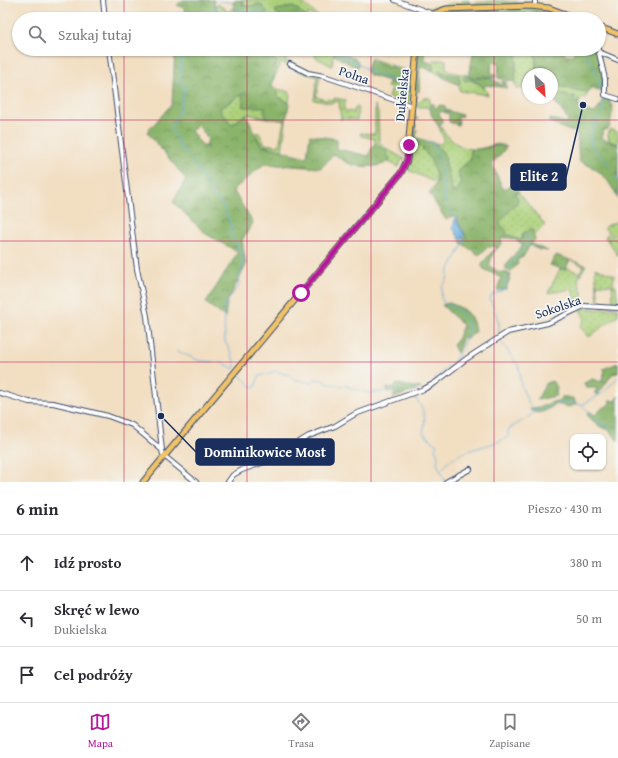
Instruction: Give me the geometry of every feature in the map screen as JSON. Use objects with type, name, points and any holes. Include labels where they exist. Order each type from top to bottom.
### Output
[{"type":"main road","points":[[440,12],[453,8],[535,6],[549,8],[560,12]]},
{"type":"main road","points":[[606,30],[618,34]]},
{"type":"main road","name":"Dukielska","points":[[165,456],[405,167],[416,56]]},
{"type":"main road","points":[[144,482],[165,456]]},
{"type":"street","points":[[103,0],[105,12]]},
{"type":"street","points":[[395,0],[428,12]]},
{"type":"street","points":[[535,0],[535,6]]},
{"type":"street","points":[[606,54],[618,60]]},
{"type":"street","points":[[110,56],[137,269],[147,316],[162,450],[165,456],[196,482]]},
{"type":"street","points":[[600,56],[605,79],[605,95],[618,99]]},
{"type":"street","name":"Polna","points":[[290,64],[308,72],[412,106]]},
{"type":"street","name":"Sokolska","points":[[228,482],[233,475],[242,470],[267,461],[309,436],[335,426],[355,414],[424,389],[435,383],[466,359],[508,332],[560,318],[584,306],[618,308]]},
{"type":"street","points":[[0,393],[29,402],[53,403],[114,418],[132,425],[162,450]]},
{"type":"street","points":[[446,482],[470,469]]},
{"type":"green space","points":[[183,0],[214,0],[215,7],[219,12],[184,12],[186,9],[177,5]]},
{"type":"green space","points":[[237,0],[242,1],[244,6],[260,4],[268,12],[242,12],[238,10],[236,12],[233,2]]},
{"type":"green space","points":[[241,0],[296,0],[307,6],[313,12],[264,12],[262,5],[260,4],[244,6]]},
{"type":"green space","points":[[464,0],[468,0],[470,4],[495,1],[528,2],[432,12],[415,6],[427,8],[459,3]]},
{"type":"green space","points":[[218,4],[229,12],[219,12],[215,7]]},
{"type":"green space","points":[[233,7],[236,11],[238,10],[244,12],[229,12]]},
{"type":"green space","points":[[291,7],[298,9],[300,12],[276,12],[276,10]]},
{"type":"green space","points":[[529,8],[548,11],[548,12],[447,12]]},
{"type":"green space","points":[[175,56],[268,56],[277,61],[271,86],[277,89],[277,96],[289,103],[286,121],[267,118],[264,113],[265,107],[243,107],[242,94],[219,109],[232,125],[246,114],[261,145],[307,157],[310,135],[337,139],[337,149],[369,156],[372,147],[375,144],[387,151],[387,156],[390,158],[389,161],[375,166],[352,165],[334,154],[321,168],[264,164],[233,190],[253,223],[242,240],[246,265],[227,302],[225,317],[206,303],[238,252],[206,234],[173,202],[186,179],[147,132],[172,104]],"holes":[[[198,125],[208,138],[206,147],[201,144],[191,131]]]},
{"type":"green space","points":[[268,56],[288,56],[285,61],[320,76],[316,97],[326,100],[334,100],[334,98],[346,100],[344,108],[345,111],[354,112],[355,107],[358,107],[357,120],[342,118],[341,120],[339,101],[331,103],[314,100],[317,77],[298,71],[281,62],[271,87],[277,61]]},
{"type":"green space","points":[[333,56],[332,66],[315,57]]},
{"type":"green space","points":[[336,56],[349,56],[356,59],[359,64],[357,68]]},
{"type":"green space","points":[[418,56],[425,56],[425,61],[433,64],[433,71],[420,66],[419,92],[415,90]]},
{"type":"green space","points":[[472,56],[517,56],[515,82],[498,78],[499,63],[492,62],[491,73],[495,74],[495,78],[483,77],[500,83],[499,85],[503,85],[502,81],[506,82],[507,88],[486,85],[483,88],[475,81],[465,81],[463,78],[466,75],[469,77]]},
{"type":"green space","points":[[517,56],[535,56],[536,68],[522,68],[522,88],[516,89]]},
{"type":"green space","points":[[535,56],[598,56],[601,64],[603,91],[600,91],[593,86],[588,92],[558,87],[558,68],[536,68]]},
{"type":"green space","points":[[371,58],[412,73],[409,103],[388,97],[392,89],[387,87],[389,83],[404,88],[406,82],[404,72],[399,72],[392,67],[388,68],[370,60]]},
{"type":"green space","points":[[370,60],[388,68],[392,67],[399,72],[404,72],[407,75],[406,87],[404,88],[389,83],[389,81],[369,75],[367,71]]},
{"type":"green space","points":[[433,60],[446,60],[446,68],[450,72],[467,75],[468,79],[484,86],[488,95],[460,91],[459,85],[457,84],[460,83],[454,76],[441,74],[446,79],[433,71]]},
{"type":"green space","points":[[439,70],[449,75],[459,76],[460,83],[457,84],[446,79],[438,71]]},
{"type":"green space","points":[[558,86],[575,91],[593,86],[600,91],[590,89],[586,97],[577,102],[573,101],[572,98],[559,94]]},
{"type":"green space","points":[[277,89],[290,92],[289,103],[277,96]]},
{"type":"green space","points":[[415,93],[417,94],[416,105],[423,98],[430,98],[430,109],[426,107],[415,107]]},
{"type":"green space","points":[[242,94],[266,107],[267,118],[246,114],[232,125],[219,109]]},
{"type":"green space","points":[[558,94],[576,97],[573,100],[577,102],[580,100],[578,105],[587,111],[594,113],[599,108],[603,99],[609,99],[613,110],[609,128],[603,131],[601,138],[618,145],[618,199],[611,185],[598,171],[579,161],[577,132],[550,122],[550,119],[568,123],[568,120],[557,104]]},
{"type":"green space","points":[[430,104],[434,104],[435,109],[440,105],[445,106],[446,110],[462,115],[461,117],[457,117],[459,121],[458,125],[449,122],[449,114],[441,111],[439,114],[443,120],[439,127],[431,114]]},
{"type":"green space","points":[[375,105],[378,113],[379,142],[388,150],[405,159],[401,161],[399,167],[388,162],[389,161],[381,147],[375,144],[375,139],[361,136],[360,133],[375,134]]},
{"type":"green space","points":[[414,110],[415,117],[418,119],[414,122],[416,126],[414,129],[417,130],[416,138],[435,143],[444,154],[452,192],[457,192],[461,183],[458,173],[463,166],[470,161],[471,150],[494,146],[502,146],[506,148],[492,164],[503,189],[514,185],[519,191],[515,193],[518,201],[499,223],[507,231],[505,233],[521,241],[523,233],[528,232],[529,229],[532,230],[535,240],[531,244],[548,251],[539,250],[530,245],[523,257],[517,260],[518,264],[510,272],[504,267],[523,244],[510,238],[501,238],[502,244],[493,253],[489,266],[501,273],[503,271],[511,275],[506,289],[497,290],[501,278],[484,269],[481,265],[497,246],[488,247],[479,255],[460,242],[466,236],[459,224],[458,218],[452,216],[446,220],[429,193],[437,182],[432,163],[426,153],[411,139]]},
{"type":"green space","points":[[284,121],[286,121],[282,151],[261,145],[255,133],[259,133],[265,144],[279,146]]},
{"type":"green space","points":[[441,127],[448,137],[458,145],[470,149],[483,148],[498,144],[507,147],[494,146],[476,150],[471,150],[470,161],[463,166],[461,183],[457,192],[452,192],[444,154],[435,143],[441,144],[444,139],[439,128]]},
{"type":"green space","points":[[610,129],[618,132],[618,144],[609,141],[608,135]]},
{"type":"green space","points":[[411,139],[421,147],[434,164],[437,177],[436,183],[406,169]]},
{"type":"green space","points":[[518,192],[545,225],[534,235],[532,230],[523,233],[521,241],[505,233],[507,231],[498,223],[518,201],[515,193]]},
{"type":"green space","points":[[618,221],[618,239],[604,227]]},
{"type":"green space","points":[[607,234],[618,241],[618,256],[607,240],[610,240],[605,238]]},
{"type":"green space","points":[[556,255],[570,260],[565,270],[550,265]]},
{"type":"green space","points":[[570,260],[586,265],[578,279],[585,303],[591,303],[590,305],[575,308],[573,289],[548,293],[560,269],[565,270],[566,267],[579,273],[584,266]]},
{"type":"green space","points":[[595,268],[614,275],[613,285],[616,286],[618,303],[614,301],[613,303],[612,285],[597,284],[599,300],[603,303],[609,303],[609,305],[618,307],[593,305],[592,303],[598,303]]},
{"type":"green space","points":[[449,303],[459,307],[467,313],[473,321],[475,332],[467,339],[463,337],[457,353],[453,345],[457,340],[463,325],[442,305]]},
{"type":"green space","points":[[589,308],[598,310],[618,309],[618,315],[589,337],[580,327],[585,319],[580,310]]},
{"type":"green space","points":[[618,363],[618,373],[612,374],[598,395],[594,393],[598,388],[586,388],[584,383],[593,379],[601,382],[605,371],[603,369]]},
{"type":"green space","points":[[552,381],[557,387],[556,396],[537,400],[546,383]]},
{"type":"green space","points":[[397,384],[421,388],[393,398],[395,391],[387,392],[387,388],[394,387]]},
{"type":"green space","points":[[618,396],[618,441],[609,430],[599,426],[587,415],[589,411],[595,415],[602,408],[609,405],[610,400],[615,401]]},
{"type":"green space","points":[[561,397],[574,399],[576,404],[569,407],[556,404],[547,410],[537,413],[530,410],[531,408],[560,400]]},
{"type":"water","points":[[455,218],[457,219],[458,224],[465,235],[460,240],[453,228]]},
{"type":"waterway","points":[[218,1],[231,2],[234,6],[241,10],[265,11]]},
{"type":"waterway","points":[[214,12],[217,6]]},
{"type":"waterway","points":[[181,56],[181,77],[178,81],[185,86],[179,115],[174,120],[171,129],[177,138],[178,145],[188,155]]},
{"type":"waterway","points":[[344,56],[401,86],[404,74],[412,77],[410,94]]},
{"type":"waterway","points":[[588,56],[599,81],[603,100],[601,115],[592,130],[590,140],[593,148],[610,166]]},
{"type":"waterway","points":[[414,112],[413,136],[418,140],[431,142],[435,149],[440,163],[444,195],[449,209],[456,218]]},
{"type":"waterway","points":[[177,351],[200,361],[222,362],[234,369],[235,365],[231,352],[225,342],[224,306],[238,287],[243,262],[242,256],[229,230],[232,227],[222,205],[208,188],[208,185],[191,159]]},
{"type":"waterway","points":[[615,176],[618,181]]},
{"type":"waterway","points":[[508,270],[514,260],[527,245],[527,236]]},
{"type":"waterway","points":[[434,382],[436,378],[456,359],[470,329],[462,313],[443,302],[441,297],[442,287],[447,280],[449,270],[465,241],[463,237]]},
{"type":"waterway","points":[[499,336],[499,323],[490,298],[492,295],[503,290],[508,275]]},
{"type":"waterway","points":[[500,340],[519,367],[521,386],[533,412]]},
{"type":"waterway","points":[[267,375],[275,371],[289,375],[294,379],[312,383],[315,379],[323,380],[328,384],[347,386],[354,389]]},
{"type":"waterway","points":[[238,373],[252,387],[255,388],[259,376],[264,375]]},
{"type":"waterway","points":[[441,470],[456,456],[464,452],[508,437],[508,430],[528,417],[534,411],[548,409],[556,403],[561,404],[561,401],[582,405],[603,393],[618,377]]},
{"type":"waterway","points":[[356,389],[368,393],[389,391]]},
{"type":"waterway","points":[[391,391],[411,391],[418,389]]},
{"type":"waterway","points":[[412,395],[424,412],[425,422],[423,433],[437,445],[435,448],[438,456],[437,463],[445,481]]},
{"type":"waterway","points":[[583,406],[598,422],[611,428]]},
{"type":"place","name":"Elite 2","points":[[583,105]]},
{"type":"place","name":"Dominikowice Most","points":[[161,416]]},
{"type":"route","points":[[301,293],[401,173],[405,167],[409,145]]}]
